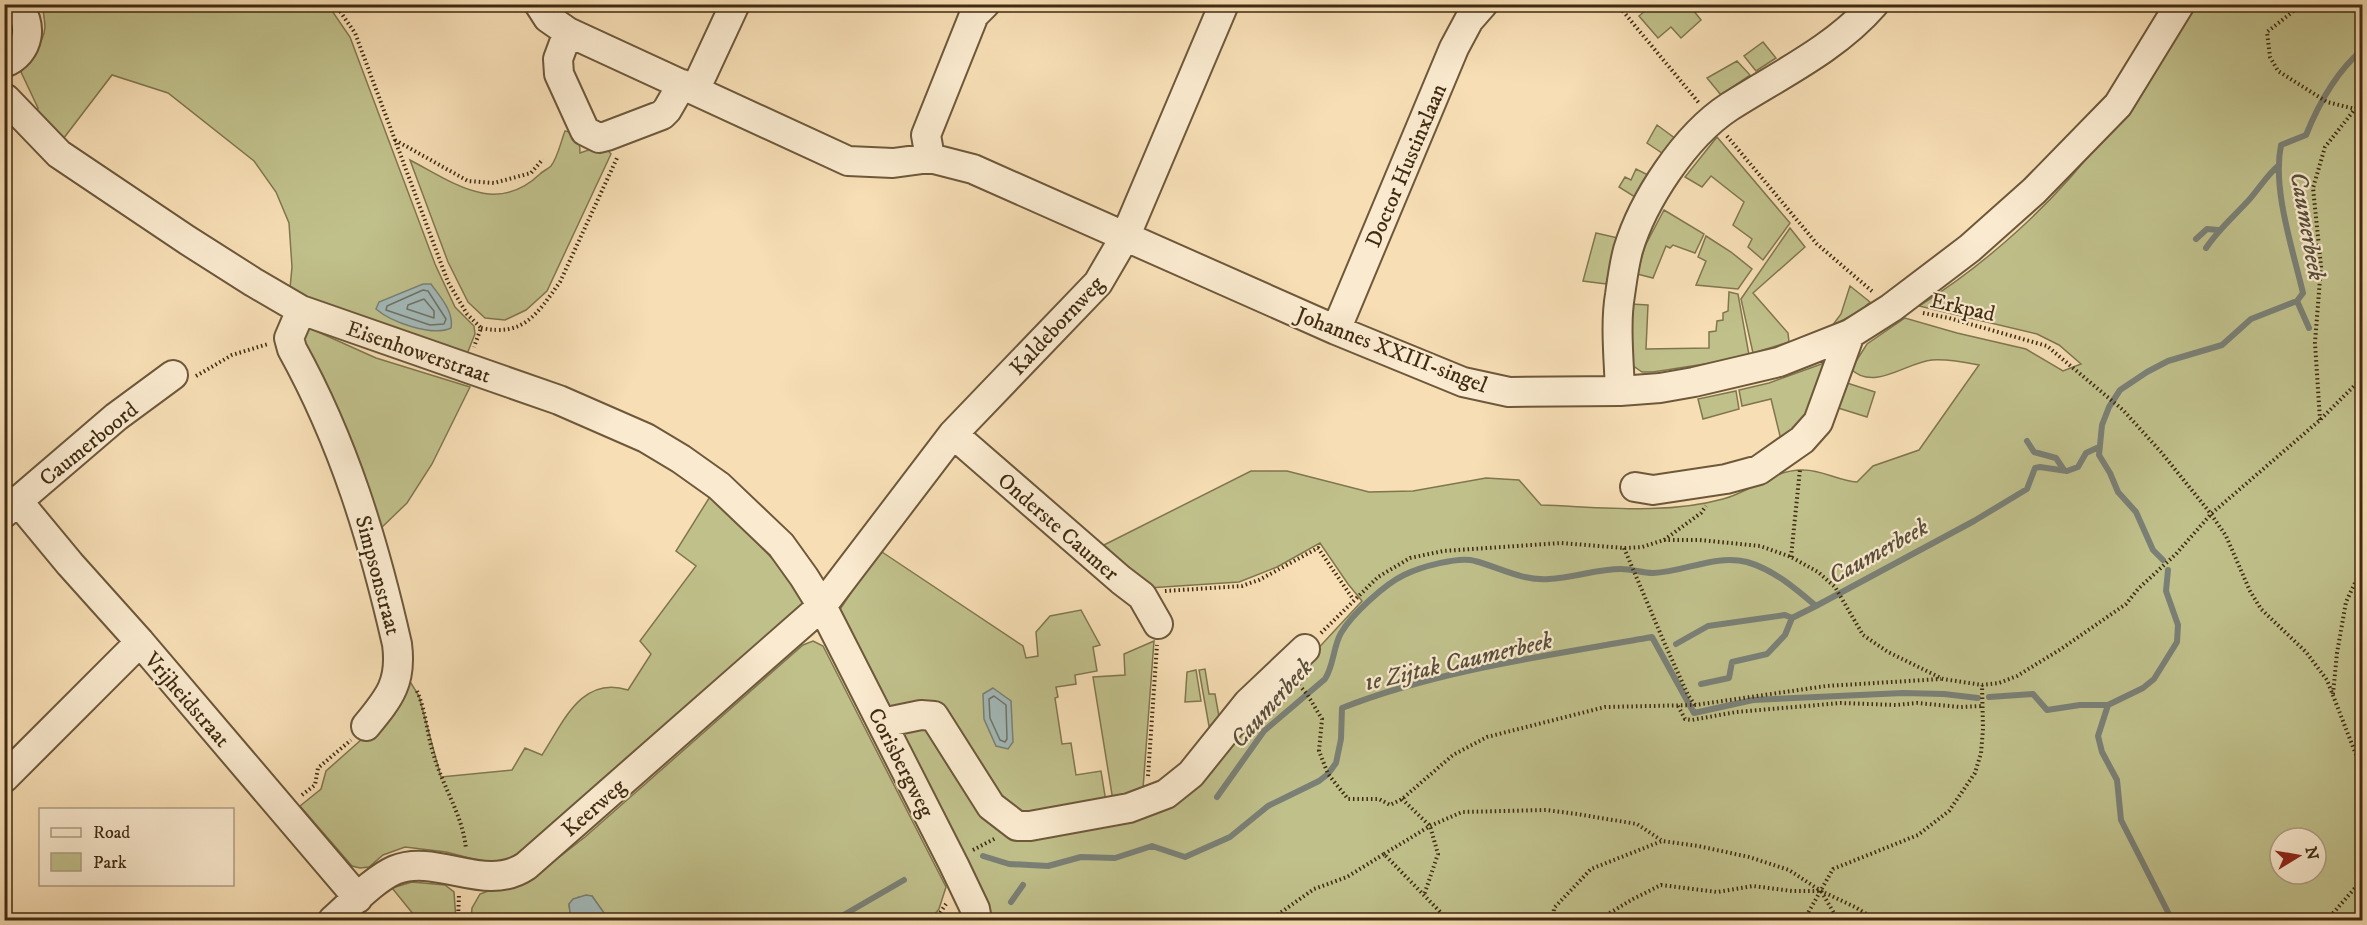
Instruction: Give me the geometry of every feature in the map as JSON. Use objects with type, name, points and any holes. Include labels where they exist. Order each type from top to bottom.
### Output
[{"type":"street","points":[[4,63],[19,54],[25,45],[27,23],[16,4]]},
{"type":"street","name":"Johannes XXIII-singel","points":[[540,4],[548,18],[568,32],[848,161],[893,163],[930,158],[974,170],[1126,235],[1336,330],[1463,382],[1509,392],[1620,391],[1694,382],[1779,362],[1850,334],[1891,308],[1970,248],[2034,191],[2118,105],[2180,4]]},
{"type":"street","points":[[568,32],[557,66],[585,131],[599,138],[662,115],[688,87],[735,4]]},
{"type":"street","points":[[930,158],[926,135],[974,15],[985,4]]},
{"type":"street","name":"Kaldebornweg","points":[[822,606],[953,434],[1098,284],[1126,235],[1224,4]]},
{"type":"street","name":"Doctor Hustinxlaan","points":[[1336,330],[1455,48],[1469,20],[1483,4]]},
{"type":"street","points":[[1620,391],[1619,298],[1628,250],[1648,203],[1675,162],[1712,119],[1829,45],[1851,28],[1874,4]]},
{"type":"street","name":"Eisenhowerstraat","points":[[6,99],[59,154],[206,252],[301,310],[604,418],[646,438],[681,459],[719,486],[781,545],[822,606]]},
{"type":"street","name":"Simpsonstraat","points":[[301,310],[289,338],[292,349],[336,437],[358,496],[391,614],[397,644],[399,671],[385,703],[366,726]]},
{"type":"street","points":[[1635,487],[1653,490],[1726,479],[1759,470],[1802,440],[1818,422],[1850,334]]},
{"type":"street","name":"Caumerboord","points":[[11,506],[116,417],[173,375]]},
{"type":"street","name":"Onderste Caumer","points":[[953,434],[1120,580],[1142,596],[1158,624]]},
{"type":"street","name":"Vrijheidstraat","points":[[11,506],[70,564],[140,642],[358,898]]},
{"type":"street","name":"Corisbergweg","points":[[822,606],[954,865],[975,909],[977,921]]},
{"type":"street","name":"Keerweg","points":[[333,921],[383,878],[405,867],[422,866],[496,877],[514,874],[526,866],[822,606]]},
{"type":"street","points":[[4,778],[140,642]]},
{"type":"street","points":[[882,723],[921,715],[934,716],[991,806],[1017,826],[1129,808],[1166,794],[1191,774],[1248,703],[1305,649]]},
{"type":"path","points":[[335,4],[355,33],[448,282],[467,314],[481,328],[496,331],[515,329],[531,318],[551,295],[560,282],[631,127]]},
{"type":"path","points":[[2305,4],[2266,32],[2270,57],[2278,71],[2327,102],[2355,109]]},
{"type":"path","points":[[2320,420],[2315,343],[2321,266],[2313,188],[2325,147],[2355,109],[2362,105]]},
{"type":"path","points":[[395,140],[468,181],[494,183],[531,173],[543,159]]},
{"type":"path","points":[[1817,244],[1891,308]]},
{"type":"path","name":"Erkpad","points":[[1891,308],[1949,318],[2047,346],[2123,410],[2161,452],[2211,514],[2226,536],[2250,591],[2261,609],[2316,664],[2327,680],[2362,770]]},
{"type":"path","points":[[466,368],[481,328]]},
{"type":"path","points":[[201,373],[232,355],[262,345]]},
{"type":"path","points":[[1305,649],[1353,599],[1378,577],[1410,558],[1443,551],[1561,543],[1624,548],[1642,547],[1664,540],[1700,540],[1760,546],[1791,557],[1818,572],[1835,587],[1857,626],[1869,640],[1943,679],[1982,687],[2018,675],[2061,649],[2126,604],[2211,514],[2320,420],[2362,378]]},
{"type":"path","points":[[1791,557],[1798,506],[1802,440]]},
{"type":"path","points":[[1664,540],[1701,513],[1726,479]]},
{"type":"path","points":[[1142,596],[1149,592],[1242,586],[1259,580],[1318,548],[1353,599]]},
{"type":"path","points":[[1624,548],[1668,652],[1695,705]]},
{"type":"path","points":[[2333,694],[2337,652],[2346,602],[2362,568]]},
{"type":"path","points":[[1146,803],[1158,624]]},
{"type":"path","points":[[399,671],[413,684],[419,696],[440,777],[453,801],[464,835],[467,873]]},
{"type":"path","points":[[1307,694],[1322,719],[1319,751],[1328,774],[1348,799],[1379,799],[1390,805],[1402,799],[1454,755],[1487,737],[1605,707],[1695,705],[1826,686],[1943,679]]},
{"type":"path","points":[[1804,921],[1833,869],[1918,835],[1949,811],[1975,773],[1981,753],[1982,687]]},
{"type":"path","points":[[1678,706],[1685,719],[1692,720],[1736,712],[1841,703],[1896,705],[1917,703],[1960,707],[1983,705]]},
{"type":"path","points":[[283,811],[315,785],[318,768],[366,726]]},
{"type":"path","points":[[1402,799],[1430,826],[1438,854],[1424,896]]},
{"type":"path","points":[[1270,921],[1314,889],[1347,877],[1430,826],[1462,812],[1546,810],[1637,824],[1662,841],[1698,846],[1769,863],[1789,870],[1821,891],[1856,907],[1876,921]]},
{"type":"path","points":[[1553,921],[1554,908],[1591,869],[1662,841]]},
{"type":"path","points":[[974,849],[983,844]]},
{"type":"path","points":[[1384,854],[1448,921]]},
{"type":"path","points":[[2327,921],[2362,880]]},
{"type":"path","points":[[1598,921],[1660,885],[1717,892],[1753,886],[1792,891],[1821,891]]},
{"type":"path","points":[[1821,891],[1838,921]]},
{"type":"green space","points":[[1653,4],[1689,5],[1701,20],[1681,38],[1671,27],[1658,38],[1639,16]]},
{"type":"green space","points":[[2198,4],[2362,5],[2362,920],[991,920],[973,876],[900,728],[926,724],[994,825],[1005,834],[1159,811],[1299,669],[1362,601],[1320,543],[1277,567],[1239,582],[1148,588],[1098,548],[1251,471],[1287,471],[1369,492],[1413,491],[1486,478],[1519,480],[1541,505],[1633,509],[1679,507],[1723,499],[1782,473],[1793,471],[1811,470],[1857,482],[1873,466],[1919,450],[1979,365],[1950,360],[1932,360],[1891,374],[1870,378],[1851,369],[1867,344],[1905,318],[2026,349],[2063,371],[2081,364],[2059,345],[2037,334],[1919,306],[1970,270],[2043,207],[2085,160],[2136,89],[2187,9]]},
{"type":"green space","points":[[44,5],[328,5],[350,37],[435,264],[455,307],[474,326],[475,334],[465,359],[325,307],[290,288],[292,267],[289,223],[276,192],[254,161],[168,93],[112,75],[60,143],[36,118],[38,108],[21,72],[44,33]]},
{"type":"green space","points":[[1763,42],[1776,58],[1756,71],[1744,56]]},
{"type":"green space","points":[[1737,61],[1750,75],[1721,95],[1707,78]]},
{"type":"green space","points":[[1657,125],[1676,139],[1665,155],[1647,143]]},
{"type":"green space","points":[[565,131],[579,134],[580,153],[603,145],[611,154],[547,291],[526,310],[505,320],[485,318],[468,302],[448,262],[410,160],[459,186],[491,194],[507,193],[524,186],[551,166]]},
{"type":"green space","points":[[1717,137],[1790,223],[1763,260],[1748,247],[1752,239],[1733,225],[1744,202],[1711,176],[1702,187],[1685,177]]},
{"type":"green space","points":[[1636,169],[1650,176],[1638,199],[1619,187],[1625,177],[1631,180]]},
{"type":"green space","points":[[1664,210],[1704,234],[1695,253],[1673,245],[1670,248],[1666,246],[1653,278],[1637,274],[1645,246]]},
{"type":"green space","points":[[1790,228],[1805,247],[1753,293],[1788,333],[1789,342],[1753,353],[1741,299]]},
{"type":"green space","points":[[1596,233],[1618,238],[1606,284],[1583,281]]},
{"type":"green space","points":[[1706,236],[1752,269],[1738,289],[1696,285],[1706,261],[1698,257]]},
{"type":"green space","points":[[1850,286],[1870,302],[1860,311],[1832,326],[1841,314]]},
{"type":"green space","points":[[1729,292],[1738,294],[1749,355],[1653,372],[1642,372],[1632,365],[1631,304],[1648,305],[1646,349],[1709,348],[1709,332],[1716,331],[1717,321],[1723,320],[1723,313],[1728,311]]},
{"type":"green space","points":[[307,327],[376,358],[470,387],[432,464],[407,503],[379,530],[303,343]]},
{"type":"green space","points":[[1827,362],[1810,420],[1781,440],[1771,399],[1742,406],[1739,390],[1769,383]]},
{"type":"green space","points":[[1847,383],[1875,392],[1867,417],[1835,407]]},
{"type":"green space","points":[[1736,391],[1739,409],[1703,419],[1698,399]]},
{"type":"green space","points":[[711,495],[789,576],[803,594],[805,609],[524,855],[493,864],[446,852],[405,847],[383,855],[369,867],[352,866],[300,806],[321,789],[326,771],[362,739],[406,675],[419,696],[441,777],[512,770],[525,748],[542,755],[566,716],[586,696],[598,689],[612,687],[628,690],[651,654],[640,641],[696,566],[676,551]]},
{"type":"green space","points":[[879,550],[1023,646],[1026,658],[1038,656],[1036,632],[1050,616],[1081,610],[1100,645],[1093,647],[1097,671],[1075,675],[1076,684],[1056,687],[1058,697],[1055,698],[1062,744],[1071,743],[1076,775],[1101,771],[1107,808],[1012,813],[943,715],[884,712],[835,617]]},
{"type":"green space","points":[[813,641],[823,646],[946,887],[939,909],[930,920],[605,920],[604,913],[592,896],[579,897],[569,904],[571,920],[471,920],[472,908],[480,894],[540,872],[585,837],[803,645]]},
{"type":"green space","points":[[1154,641],[1142,802],[1114,807],[1093,677],[1125,675],[1124,654]]},
{"type":"green space","points":[[1205,669],[1209,694],[1215,694],[1220,722],[1209,726],[1199,670]]},
{"type":"green space","points":[[1196,670],[1201,701],[1185,702],[1187,672]]},
{"type":"green space","points":[[412,882],[445,885],[454,892],[456,920],[418,920],[392,888]]},
{"type":"water","points":[[423,284],[431,284],[445,305],[450,316],[451,328],[433,331],[412,327],[391,319],[376,309],[379,302]]},
{"type":"water","points":[[993,688],[1011,701],[1013,742],[1008,749],[996,746],[984,719],[983,694]]},
{"type":"water","points":[[586,895],[592,896],[604,913],[605,920],[571,920],[569,904],[573,899]]},
{"type":"waterway","name":"Caumerbeek","points":[[2163,560],[2153,550],[2136,512],[2118,492],[2099,455],[2102,425],[2109,407],[2120,390],[2147,372],[2168,361],[2222,345],[2251,319],[2297,301],[2303,293],[2281,200],[2279,181],[2281,145],[2306,135],[2329,89],[2344,68],[2362,50]]},
{"type":"waterway","points":[[2206,248],[2279,165]]},
{"type":"waterway","points":[[2196,239],[2207,229],[2218,230]]},
{"type":"waterway","points":[[2297,301],[2309,328]]},
{"type":"waterway","points":[[2027,441],[2034,452],[2056,458],[2064,470]]},
{"type":"waterway","name":"Caumerbeek","points":[[1217,797],[1264,731],[1325,679],[1338,638],[1346,625],[1388,585],[1411,572],[1440,563],[1468,560],[1521,576],[1549,579],[1612,569],[1649,573],[1665,572],[1723,560],[1735,560],[1757,565],[1775,575],[1816,606],[1974,521],[2027,489],[2035,468],[2067,471],[2078,467],[2086,453],[2099,447]]},
{"type":"waterway","name":"1e Zijtak Caumerbeek","points":[[1989,697],[2033,694],[2047,710],[2080,705],[2108,705],[2143,688],[2154,679],[2177,642],[2178,625],[2166,591],[2168,570]]},
{"type":"waterway","points":[[1676,644],[1708,626],[1785,615],[1792,618],[1816,606]]},
{"type":"waterway","points":[[1701,684],[1729,678],[1732,662],[1767,654],[1785,635],[1792,618]]},
{"type":"waterway","name":"1e Zijtak Caumerbeek","points":[[983,856],[1009,864],[1048,866],[1081,857],[1115,858],[1152,846],[1185,857],[1230,837],[1268,806],[1319,781],[1328,774],[1336,763],[1341,739],[1342,708],[1417,683],[1495,665],[1652,637],[1694,713],[1753,700],[1903,693],[1978,698]]},
{"type":"waterway","points":[[2108,705],[2098,736],[2102,752],[2117,780],[2121,820],[2172,920]]},
{"type":"waterway","name":"Caumerbeek","points":[[835,920],[904,880]]},
{"type":"waterway","name":"Caumerbeek","points":[[1011,902],[1023,885]]}]
